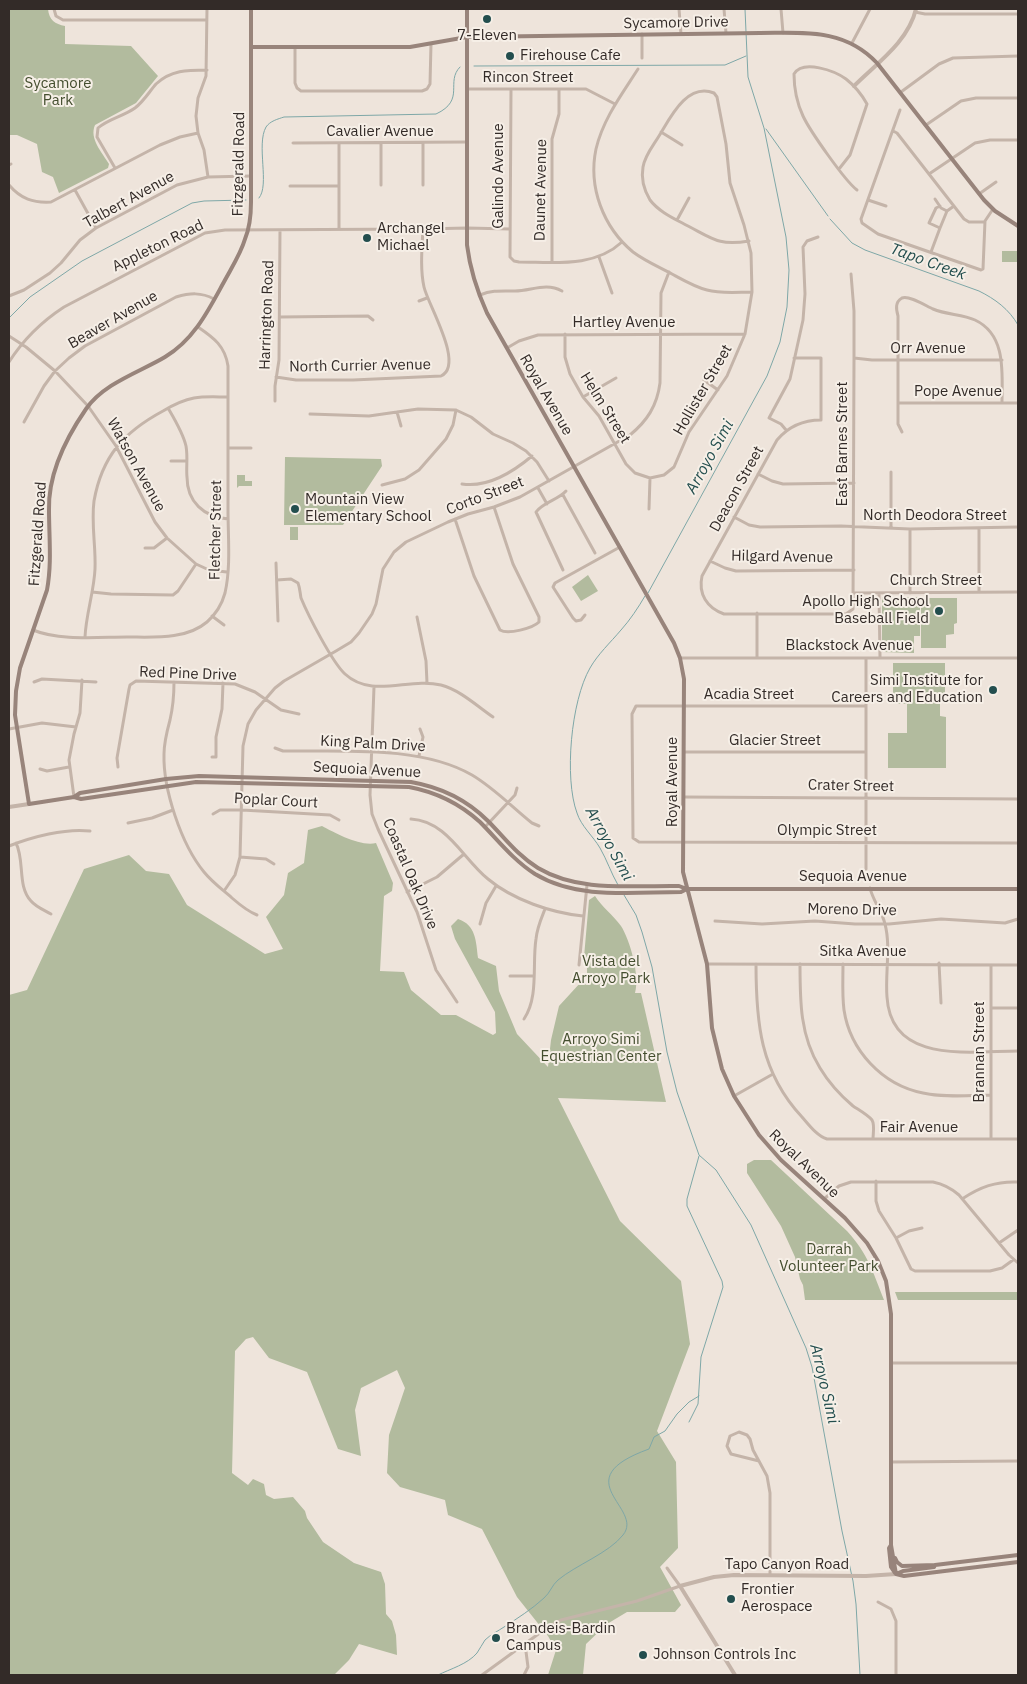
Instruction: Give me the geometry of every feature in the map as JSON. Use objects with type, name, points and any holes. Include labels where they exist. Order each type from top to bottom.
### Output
[{"type":"main road","name":"Fitzgerald Road","points":[[29,804],[15,703],[17,680],[50,577],[51,554],[48,509],[52,480],[63,448],[88,406],[110,387],[174,351],[187,340],[198,327],[240,251],[248,230],[251,207],[251,9]]},
{"type":"main road","name":"Royal Avenue","points":[[467,9],[467,228],[469,257],[479,296],[674,643],[680,658],[684,679],[683,872],[707,964],[711,1015],[722,1069],[734,1096],[750,1123],[768,1147],[862,1236],[873,1252],[886,1281],[890,1305],[891,1545],[896,1574]]},
{"type":"main road","name":"Sycamore Drive","points":[[251,47],[410,47],[467,37],[783,32],[820,34],[852,43],[868,53],[901,92],[979,194],[1006,220],[1018,226]]},
{"type":"main road","name":"Sequoia Avenue","points":[[74,797],[80,793],[166,779],[199,776],[411,782],[440,789],[469,805],[490,823],[514,849],[538,868],[568,881],[587,885],[679,886],[688,889],[1018,889]]},
{"type":"main road","name":"Sequoia Avenue","points":[[29,804],[74,797],[81,799],[196,782],[409,787],[438,795],[465,810],[485,827],[516,860],[536,874],[554,883],[586,891],[604,892],[681,892],[688,889]]},
{"type":"main road","name":"Royal Avenue","points":[[891,1545],[889,1548],[891,1567],[896,1574]]},
{"type":"main road","points":[[893,1552],[896,1562],[902,1566],[935,1565]]},
{"type":"main road","name":"Tapo Canyon Road","points":[[896,1574],[934,1567],[935,1565],[1018,1555]]},
{"type":"main road","name":"Tapo Canyon Road","points":[[896,1574],[904,1576],[1018,1562]]},
{"type":"street","points":[[54,9],[56,16],[63,20],[207,20]]},
{"type":"street","points":[[207,9],[207,70],[205,83],[196,107],[198,133],[204,150],[208,177]]},
{"type":"street","points":[[679,9],[681,34]]},
{"type":"street","points":[[724,9],[726,33]]},
{"type":"street","points":[[781,9],[783,32]]},
{"type":"street","points":[[852,43],[870,9]]},
{"type":"street","points":[[854,86],[902,39],[915,10],[926,14],[1018,14]]},
{"type":"street","points":[[642,34],[642,58]]},
{"type":"street","points":[[295,47],[295,84],[301,91],[422,91],[428,89],[430,84],[430,44]]},
{"type":"street","points":[[901,92],[939,64],[953,58],[1018,56]]},
{"type":"street","points":[[839,169],[850,156],[867,108],[866,101],[854,86],[838,75],[819,68],[801,68],[794,74],[796,93],[802,115],[839,169],[851,186],[857,190]]},
{"type":"street","points":[[638,69],[615,104],[598,142],[594,177],[602,212],[622,242],[642,258],[708,290],[752,292]]},
{"type":"street","points":[[115,168],[97,137],[96,131],[100,126],[136,107],[156,85],[174,72],[207,70]]},
{"type":"street","name":"Rincon Street","points":[[467,89],[586,89],[615,104]]},
{"type":"street","name":"Galindo Avenue","points":[[511,89],[510,255],[514,261],[552,262]]},
{"type":"street","name":"Daunet Avenue","points":[[552,262],[552,139],[559,114],[558,89]]},
{"type":"street","name":"Hollister Street","points":[[650,478],[664,475],[674,467],[689,432],[734,363],[745,334],[752,292],[752,265],[749,241],[730,183],[726,144],[716,95],[707,91],[695,94],[682,102],[676,107],[661,132]]},
{"type":"street","points":[[926,125],[961,101],[976,98],[1018,98]]},
{"type":"street","points":[[900,110],[861,219],[862,223],[878,234],[981,270],[983,269],[985,222],[993,209]]},
{"type":"street","points":[[893,131],[897,133],[967,221],[985,222]]},
{"type":"street","points":[[682,145],[661,132],[645,161],[642,172],[647,195],[654,205],[677,220],[719,242],[732,244],[749,241]]},
{"type":"street","points":[[9,186],[21,197],[35,202],[51,202],[167,142],[198,133]]},
{"type":"street","points":[[929,174],[969,146],[981,141],[1018,140]]},
{"type":"street","name":"Cavalier Avenue","points":[[293,143],[467,142]]},
{"type":"street","points":[[339,143],[339,229]]},
{"type":"street","points":[[381,143],[381,186]]},
{"type":"street","points":[[423,143],[423,185]]},
{"type":"street","name":"Talbert Avenue","points":[[9,296],[24,290],[50,273],[62,263],[80,240],[96,228],[177,185],[208,177],[251,176]]},
{"type":"street","points":[[979,194],[996,182]]},
{"type":"street","points":[[290,186],[339,186]]},
{"type":"street","points":[[75,190],[96,228]]},
{"type":"street","points":[[677,220],[689,198]]},
{"type":"street","points":[[935,199],[946,211]]},
{"type":"street","points":[[868,200],[886,206]]},
{"type":"street","points":[[940,206],[936,208],[929,223],[940,228]]},
{"type":"street","points":[[931,252],[946,211],[954,206]]},
{"type":"street","name":"Appleton Road","points":[[9,362],[22,344],[40,325],[64,308],[196,237],[216,230],[467,228],[510,230]]},
{"type":"street","points":[[419,301],[427,298],[423,278],[423,229]]},
{"type":"street","name":"Harrington Road","points":[[275,402],[276,377],[280,360],[280,230]]},
{"type":"street","points":[[794,358],[821,358],[821,420],[809,421],[786,430],[781,424],[769,418],[789,381],[794,358],[803,320],[805,294],[803,247],[806,241],[818,237]]},
{"type":"street","points":[[552,262],[582,261],[599,257],[622,242]]},
{"type":"street","points":[[599,257],[612,293]]},
{"type":"street","name":"Corto Street","points":[[224,891],[235,875],[240,858],[243,746],[245,732],[252,717],[265,700],[284,681],[351,642],[367,623],[376,604],[383,569],[394,552],[406,542],[455,519],[520,497],[615,444],[640,427],[655,404],[660,383],[660,293],[669,272]]},
{"type":"street","name":"East Barnes Street","points":[[756,613],[846,614],[850,612],[853,606],[854,311],[851,274]]},
{"type":"street","points":[[479,296],[494,290],[516,291],[534,287],[554,287],[562,291]]},
{"type":"street","name":"Beaver Avenue","points":[[24,422],[55,371],[85,346],[176,297],[195,293],[214,299]]},
{"type":"street","points":[[902,432],[898,424],[898,316],[896,306],[901,299],[907,297],[940,312],[968,318],[980,323],[988,330],[995,340],[1002,360],[1002,403]]},
{"type":"street","name":"North Currier Avenue","points":[[276,377],[296,380],[353,380],[444,375],[449,368],[445,339],[427,298]]},
{"type":"street","points":[[280,317],[368,316],[373,320]]},
{"type":"street","name":"Fletcher Street","points":[[34,630],[50,635],[86,637],[180,635],[197,629],[220,606],[224,596],[227,572],[228,366],[225,352],[216,340],[198,327]]},
{"type":"street","name":"Helm Street","points":[[565,334],[567,366],[583,397],[599,416],[631,470],[640,476],[650,478]]},
{"type":"street","name":"Hartley Avenue","points":[[507,348],[538,335],[745,334]]},
{"type":"street","name":"Watson Avenue","points":[[9,336],[22,344],[55,371],[88,406],[116,446],[155,522],[167,538],[196,564],[209,570],[227,572]]},
{"type":"street","name":"Orr Avenue","points":[[854,358],[1002,360]]},
{"type":"street","points":[[583,397],[616,378]]},
{"type":"street","points":[[704,380],[718,390]]},
{"type":"street","points":[[86,637],[87,616],[95,566],[94,500],[103,471],[116,446],[135,427],[181,401],[193,398],[228,397]]},
{"type":"street","name":"Pope Avenue","points":[[898,403],[1018,403]]},
{"type":"street","points":[[168,408],[183,436],[187,453],[187,485],[194,502],[209,515],[228,519]]},
{"type":"street","points":[[310,414],[369,416],[418,409],[456,410],[471,417],[493,434],[519,446],[532,456],[549,481]]},
{"type":"street","points":[[382,485],[405,480],[419,470],[446,439],[453,425],[456,410]]},
{"type":"street","points":[[397,412],[401,426]]},
{"type":"street","name":"Deacon Street","points":[[710,561],[773,445],[786,430]]},
{"type":"street","points":[[228,448],[251,448]]},
{"type":"street","points":[[462,484],[471,485],[496,479],[515,469],[532,456]]},
{"type":"street","points":[[171,461],[187,461]]},
{"type":"street","points":[[891,472],[891,528]]},
{"type":"street","points":[[758,474],[783,484],[854,483]]},
{"type":"street","points":[[649,509],[650,478]]},
{"type":"street","points":[[538,488],[547,504]]},
{"type":"street","points":[[563,570],[536,512],[566,491]]},
{"type":"street","points":[[562,495],[595,553]]},
{"type":"street","points":[[455,519],[474,576],[503,632],[535,625],[539,622],[539,616],[513,564],[494,507]]},
{"type":"street","name":"North Deodora Street","points":[[734,517],[749,525],[760,527],[910,529],[1018,527]]},
{"type":"street","points":[[979,528],[979,593]]},
{"type":"street","points":[[910,529],[910,594]]},
{"type":"street","points":[[145,548],[154,548],[167,538]]},
{"type":"street","points":[[585,615],[581,620],[576,621],[573,618],[553,587],[555,583],[620,547]]},
{"type":"street","points":[[710,561],[702,576],[702,594],[707,603],[715,610],[724,614],[756,613],[756,658]]},
{"type":"street","name":"Hilgard Avenue","points":[[710,561],[736,571],[854,570]]},
{"type":"street","points":[[276,563],[278,620]]},
{"type":"street","points":[[92,592],[173,595],[178,591],[196,564]]},
{"type":"street","points":[[277,580],[291,579],[298,583],[306,609],[331,654],[344,673],[352,679],[360,684],[374,687],[427,683],[440,685],[453,689],[493,717]]},
{"type":"street","name":"Church Street","points":[[854,593],[1018,592]]},
{"type":"street","points":[[880,593],[880,658]]},
{"type":"street","points":[[212,616],[224,625]]},
{"type":"street","points":[[417,617],[426,661],[427,683]]},
{"type":"street","name":"Blackstock Avenue","points":[[680,658],[1018,658]]},
{"type":"street","points":[[866,658],[866,869]]},
{"type":"street","points":[[34,682],[42,679],[96,682]]},
{"type":"street","points":[[74,797],[70,767],[80,713],[82,680]]},
{"type":"street","name":"Red Pine Drive","points":[[118,767],[117,758],[130,685],[138,680],[223,683],[246,687],[281,710],[299,714]]},
{"type":"street","points":[[174,682],[173,708],[165,738],[164,754],[166,779],[173,810],[197,863],[208,877],[249,912],[258,915]]},
{"type":"street","points":[[212,757],[216,757],[216,738],[222,709],[223,683]]},
{"type":"street","name":"Coastal Oak Drive","points":[[374,687],[371,803],[375,822],[420,920],[436,970],[457,1002]]},
{"type":"street","name":"Acadia Street","points":[[635,841],[633,710],[636,706],[866,706]]},
{"type":"street","points":[[9,729],[17,726],[49,722],[76,727]]},
{"type":"street","points":[[420,730],[422,737],[420,756]]},
{"type":"street","name":"King Palm Drive","points":[[275,748],[283,751],[420,756],[447,764],[482,781],[532,823],[539,826]]},
{"type":"street","name":"Glacier Street","points":[[684,752],[866,752]]},
{"type":"street","points":[[40,769],[47,771],[70,767]]},
{"type":"street","points":[[485,827],[515,795],[517,788]]},
{"type":"street","name":"Crater Street","points":[[684,797],[1018,800]]},
{"type":"street","name":"Sequoia Avenue","points":[[9,807],[29,804]]},
{"type":"street","points":[[128,823],[152,818],[173,810]]},
{"type":"street","name":"Poplar Court","points":[[213,814],[220,810],[242,810],[330,815],[339,820]]},
{"type":"street","points":[[411,819],[427,823],[444,834],[496,886],[545,909],[563,914],[584,916]]},
{"type":"street","points":[[9,846],[45,835],[81,830],[90,831]]},
{"type":"street","name":"Olympic Street","points":[[635,841],[1018,843]]},
{"type":"street","points":[[16,843],[21,857],[22,881],[28,896],[31,902],[51,914]]},
{"type":"street","points":[[407,892],[437,877],[464,854]]},
{"type":"street","points":[[240,858],[266,860],[274,864]]},
{"type":"street","points":[[579,964],[587,885]]},
{"type":"street","points":[[480,924],[486,903],[496,886]]},
{"type":"street","points":[[870,888],[885,924],[887,940],[887,1004],[893,1021],[904,1036],[919,1046],[936,1051],[1018,1051]]},
{"type":"street","points":[[524,1019],[528,1014],[532,997],[536,938],[545,909]]},
{"type":"street","name":"Moreno Drive","points":[[715,921],[762,924],[815,921],[885,924],[941,918],[1005,923],[1018,919]]},
{"type":"street","points":[[939,963],[941,1003]]},
{"type":"street","name":"Sitka Avenue","points":[[707,964],[939,963],[1018,965]]},
{"type":"street","points":[[734,1096],[773,1074],[758,1024],[756,964]]},
{"type":"street","points":[[800,964],[801,1012],[804,1031],[811,1049],[820,1068],[834,1087],[848,1102],[872,1120],[874,1124],[874,1139]]},
{"type":"street","points":[[843,964],[843,1004],[849,1029],[864,1057],[881,1074],[901,1086],[923,1093],[935,1095],[992,1094]]},
{"type":"street","name":"Brannan Street","points":[[992,965],[992,1139]]},
{"type":"street","points":[[510,976],[534,976]]},
{"type":"street","points":[[992,1008],[1018,1008]]},
{"type":"street","name":"Fair Avenue","points":[[773,1074],[789,1102],[821,1137],[827,1139],[1018,1139]]},
{"type":"street","points":[[823,1199],[832,1191],[845,1184],[858,1181],[940,1183],[953,1190],[962,1199],[1018,1263]]},
{"type":"street","points":[[876,1181],[878,1211],[896,1238],[909,1267],[915,1271],[990,1271],[1002,1268],[1014,1260]]},
{"type":"street","points":[[962,1199],[973,1191],[989,1185],[1018,1182]]},
{"type":"street","points":[[896,1238],[909,1231],[922,1228]]},
{"type":"street","points":[[999,1243],[1018,1230]]},
{"type":"street","points":[[891,1363],[1018,1363]]},
{"type":"street","points":[[759,1461],[731,1454],[726,1446],[730,1436],[739,1432],[747,1435],[768,1476],[770,1493],[770,1575]]},
{"type":"street","points":[[891,1462],[1018,1461]]},
{"type":"street","points":[[666,1568],[680,1586],[735,1675]]},
{"type":"street","name":"Tapo Canyon Road","points":[[680,1586],[722,1576],[863,1576],[896,1574]]},
{"type":"street","points":[[482,1675],[562,1620],[637,1601],[680,1586]]},
{"type":"street","points":[[878,1602],[891,1609],[896,1621],[896,1675]]},
{"type":"street","points":[[524,1675],[528,1667],[525,1644]]},
{"type":"green space","name":"Sycamore Park","points":[[9,9],[48,9],[53,21],[65,26],[65,44],[131,46],[158,76],[136,103],[95,125],[95,140],[109,164],[108,168],[59,193],[53,177],[42,172],[37,144],[17,135],[9,135]]},
{"type":"green space","points":[[1002,251],[1018,251],[1018,262],[1002,262]]},
{"type":"green space","points":[[285,457],[381,459],[382,466],[343,525],[284,525]]},
{"type":"green space","points":[[237,475],[245,475],[245,481],[252,481],[252,486],[239,486],[237,488]]},
{"type":"green space","points":[[290,527],[298,527],[298,540],[290,540]]},
{"type":"green space","points":[[588,575],[598,591],[581,601],[572,587]]},
{"type":"green space","points":[[882,597],[920,597],[920,636],[914,636],[914,653],[882,652]]},
{"type":"green space","name":"Apollo High School Baseball Field","points":[[921,598],[957,598],[957,623],[954,624],[954,634],[946,635],[946,648],[921,648]]},
{"type":"green space","points":[[893,663],[945,663],[945,700],[940,700],[940,716],[946,717],[946,768],[888,768],[888,733],[907,733],[907,704],[893,704]]},
{"type":"green space","points":[[322,826],[356,841],[370,844],[376,843],[393,883],[392,891],[384,896],[380,971],[404,972],[411,990],[441,1015],[456,1015],[493,1035],[496,1033],[495,1012],[455,939],[451,926],[458,919],[464,922],[472,929],[474,934],[478,958],[496,966],[499,991],[517,1034],[548,1067],[551,1040],[559,1006],[581,982],[587,985],[587,962],[584,957],[589,900],[595,896],[618,922],[624,932],[631,949],[635,968],[635,993],[641,993],[666,1102],[558,1098],[620,1221],[681,1281],[690,1344],[657,1431],[676,1462],[678,1548],[660,1567],[681,1605],[675,1612],[627,1612],[607,1624],[586,1644],[583,1675],[548,1675],[556,1650],[548,1636],[517,1597],[482,1529],[448,1515],[445,1500],[400,1487],[387,1473],[389,1435],[405,1388],[397,1370],[361,1388],[355,1410],[361,1456],[338,1449],[307,1372],[269,1358],[253,1337],[246,1339],[235,1351],[232,1473],[248,1485],[253,1479],[264,1484],[266,1495],[274,1499],[293,1497],[305,1511],[307,1518],[323,1542],[354,1563],[381,1572],[385,1584],[386,1614],[392,1621],[396,1635],[397,1655],[359,1644],[349,1660],[334,1675],[9,1675],[9,995],[27,990],[84,869],[129,855],[146,871],[169,874],[187,905],[265,954],[283,949],[266,917],[284,895],[288,873],[304,863],[308,830]]},
{"type":"green space","name":"Darrah Volunteer Park","points":[[754,1160],[771,1160],[847,1231],[865,1256],[884,1300],[805,1300],[795,1257],[781,1226],[747,1173],[747,1164]]},
{"type":"green space","points":[[895,1292],[1018,1292],[1018,1300],[898,1300]]},
{"type":"waterway","name":"Arroyo Simi","points":[[648,593],[767,376],[780,342],[787,307],[789,270],[786,237],[764,128],[748,77],[745,9]]},
{"type":"waterway","points":[[474,66],[725,65],[746,56]]},
{"type":"waterway","points":[[259,198],[263,184],[263,135],[266,127],[272,122],[284,117],[436,114],[445,109],[450,103],[453,97],[454,79],[460,67]]},
{"type":"waterway","name":"Tapo Creek","points":[[766,129],[828,216]]},
{"type":"waterway","points":[[9,318],[30,297],[82,261],[192,203],[246,200]]},
{"type":"waterway","name":"Tapo Creek","points":[[830,219],[852,243],[865,250],[985,294],[1006,309],[1018,325]]},
{"type":"waterway","name":"Arroyo Simi","points":[[618,885],[600,848],[581,822],[577,813],[573,798],[570,760],[574,719],[583,682],[600,653],[628,622],[645,596]]},
{"type":"waterway","name":"Arroyo Simi","points":[[624,895],[636,915],[642,932],[652,967],[667,1052],[677,1092],[699,1155],[716,1170],[751,1225],[806,1348],[812,1367],[853,1581],[860,1675]]},
{"type":"waterway","points":[[689,1422],[698,1404],[701,1357],[723,1287],[722,1281],[687,1206],[687,1199],[699,1156]]},
{"type":"waterway","points":[[438,1675],[459,1666],[473,1657],[487,1638],[539,1602],[558,1580],[609,1548],[623,1535],[627,1525],[624,1515],[612,1494],[609,1483],[612,1472],[624,1460],[649,1449],[654,1437],[665,1431],[677,1414],[689,1402],[699,1396]]},
{"type":"place","name":"7-Eleven","points":[[487,19]]},
{"type":"place","name":"Firehouse Cafe","points":[[510,56]]},
{"type":"place","name":"Archangel Michael","points":[[367,238]]},
{"type":"place","name":"Mountain View Elementary School","points":[[295,509]]},
{"type":"place","name":"Apollo High School Baseball Field","points":[[939,611]]},
{"type":"place","name":"Simi Institute for Careers and Education","points":[[993,690]]},
{"type":"place","name":"Frontier Aerospace","points":[[731,1599]]},
{"type":"place","name":"Brandeis-Bardin Campus","points":[[496,1638]]},
{"type":"place","name":"Johnson Controls Inc","points":[[643,1655]]},
{"type":"park label","name":"Vista del Arroyo Park","points":[[611,970]]},
{"type":"park label","name":"Arroyo Simi Equestrian Center","points":[[601,1048]]}]
